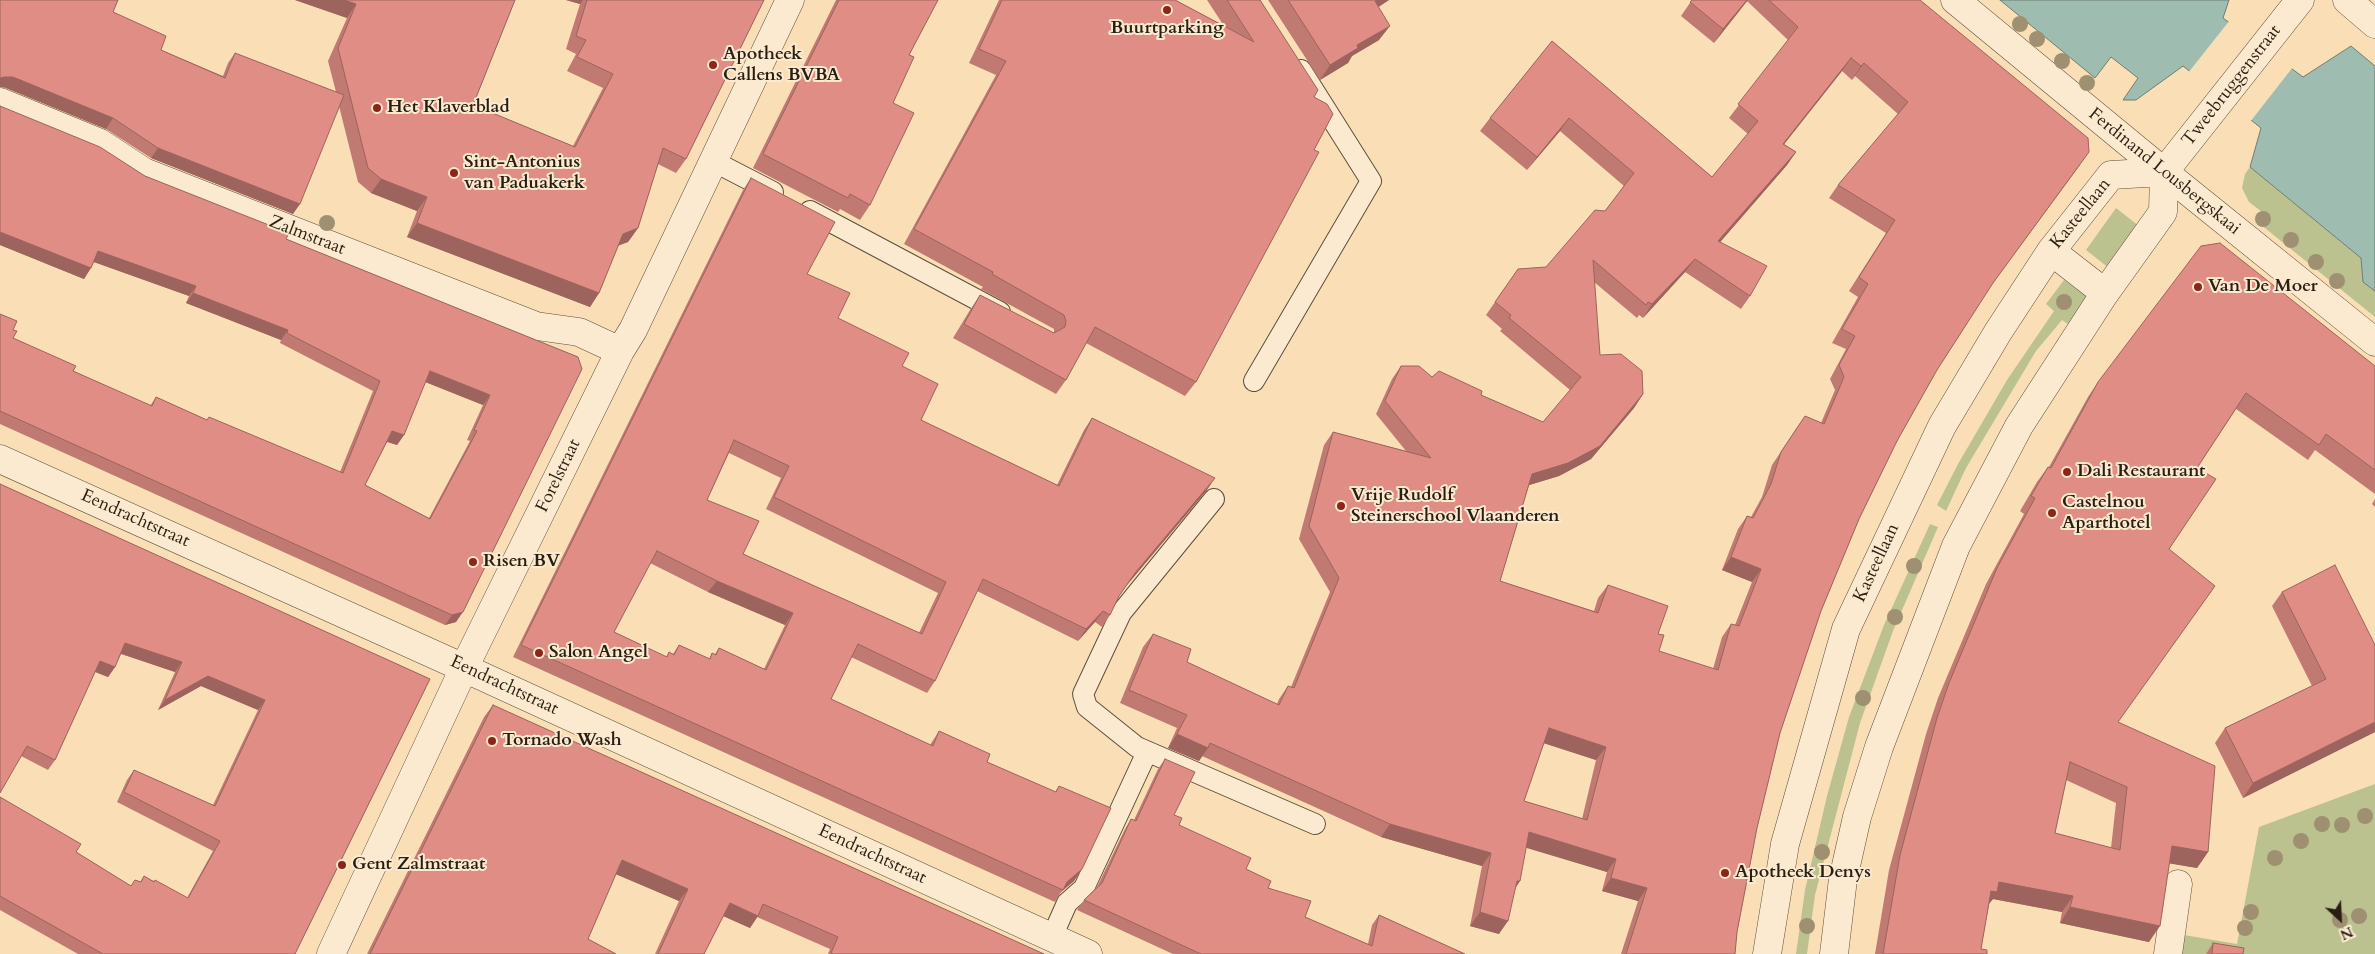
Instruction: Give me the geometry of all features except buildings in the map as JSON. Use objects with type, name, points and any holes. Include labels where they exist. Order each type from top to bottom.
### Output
[{"type":"street","name":"Forelstraat","points":[[331,954],[464,668],[620,351],[633,330],[790,0]]},
{"type":"street","name":"Ferdinand Lousbergskaai","points":[[1955,0],[2375,342]]},
{"type":"street","name":"Tweebruggenstraat","points":[[2164,172],[2300,0]]},
{"type":"street","points":[[2347,0],[2375,24]]},
{"type":"street","name":"Zalmstraat","points":[[0,102],[100,143],[144,172],[536,326],[579,332],[620,351]]},
{"type":"street","name":"Kasteellaan","points":[[1767,954],[1785,844],[1846,629],[1942,426],[1998,332],[2051,251],[2111,175],[2164,172]]},
{"type":"street","points":[[1834,954],[1844,879],[1857,817],[1879,747],[1956,546],[2019,426],[2105,293],[2163,212],[2164,172]]},
{"type":"street","points":[[2051,251],[2105,293]]},
{"type":"street","name":"Eendrachtstraat","points":[[0,459],[464,668],[1088,954]]},
{"type":"street","points":[[2168,954],[2178,884]]},
{"type":"lane","points":[[1254,381],[1371,181],[1291,56]]},
{"type":"lane","points":[[712,161],[1018,322]]},
{"type":"lane","points":[[1214,499],[1121,613],[1083,694],[1087,707],[1137,747],[1315,824]]},
{"type":"lane","points":[[1052,937],[1067,903],[1084,888],[1147,752]]},
{"type":"green space","points":[[2250,167],[2361,258],[2363,281],[2375,291],[2375,317],[2255,220],[2262,212],[2249,202],[2242,188],[2245,174]]},
{"type":"green space","points":[[2116,208],[2144,230],[2114,272],[2086,250]]},
{"type":"green space","points":[[2064,280],[2091,300],[2071,326],[2062,320],[2036,351],[1966,468],[1946,511],[1937,505],[1958,464],[2007,380],[2054,311],[2046,304]]},
{"type":"green space","points":[[1930,524],[1938,527],[1893,631],[1860,723],[1815,895],[1807,954],[1796,954],[1805,890],[1827,796],[1849,717],[1884,625]]},
{"type":"green space","points":[[2375,784],[2375,954],[2180,954],[2184,935],[2237,944],[2259,827]]},
{"type":"shaded area","points":[[2000,0],[2229,0],[2223,18],[2303,77],[2351,46],[2375,66],[2375,291],[2363,282],[2361,258],[2250,167],[2261,128],[2183,66],[2136,100],[2123,100],[2138,78],[2111,57],[2095,78]]},
{"type":"pier","points":[[2230,20],[2293,67],[2250,122],[2188,73]]},
{"type":"place","name":"Buurtparking","points":[[1167,10]]},
{"type":"place","name":"Apotheek Callens BVBA","points":[[713,65]]},
{"type":"place","name":"Het Klaverblad","points":[[377,108]]},
{"type":"place","name":"Sint-Antonius van Paduakerk","points":[[454,173]]},
{"type":"place","name":"Van De Moer","points":[[2198,287]]},
{"type":"place","name":"Dali Restaurant","points":[[2067,472]]},
{"type":"place","name":"Vrije Rudolf Steinerschool Vlaanderen","points":[[1341,506]]},
{"type":"place","name":"Castelnou Aparthotel","points":[[2052,513]]},
{"type":"place","name":"Risen BV","points":[[473,562]]},
{"type":"place","name":"Salon Angel","points":[[539,653]]},
{"type":"place","name":"Tornado Wash","points":[[492,741]]},
{"type":"place","name":"Gent Zalmstraat","points":[[342,865]]},
{"type":"place","name":"Apotheek Denys","points":[[1725,873]]}]
